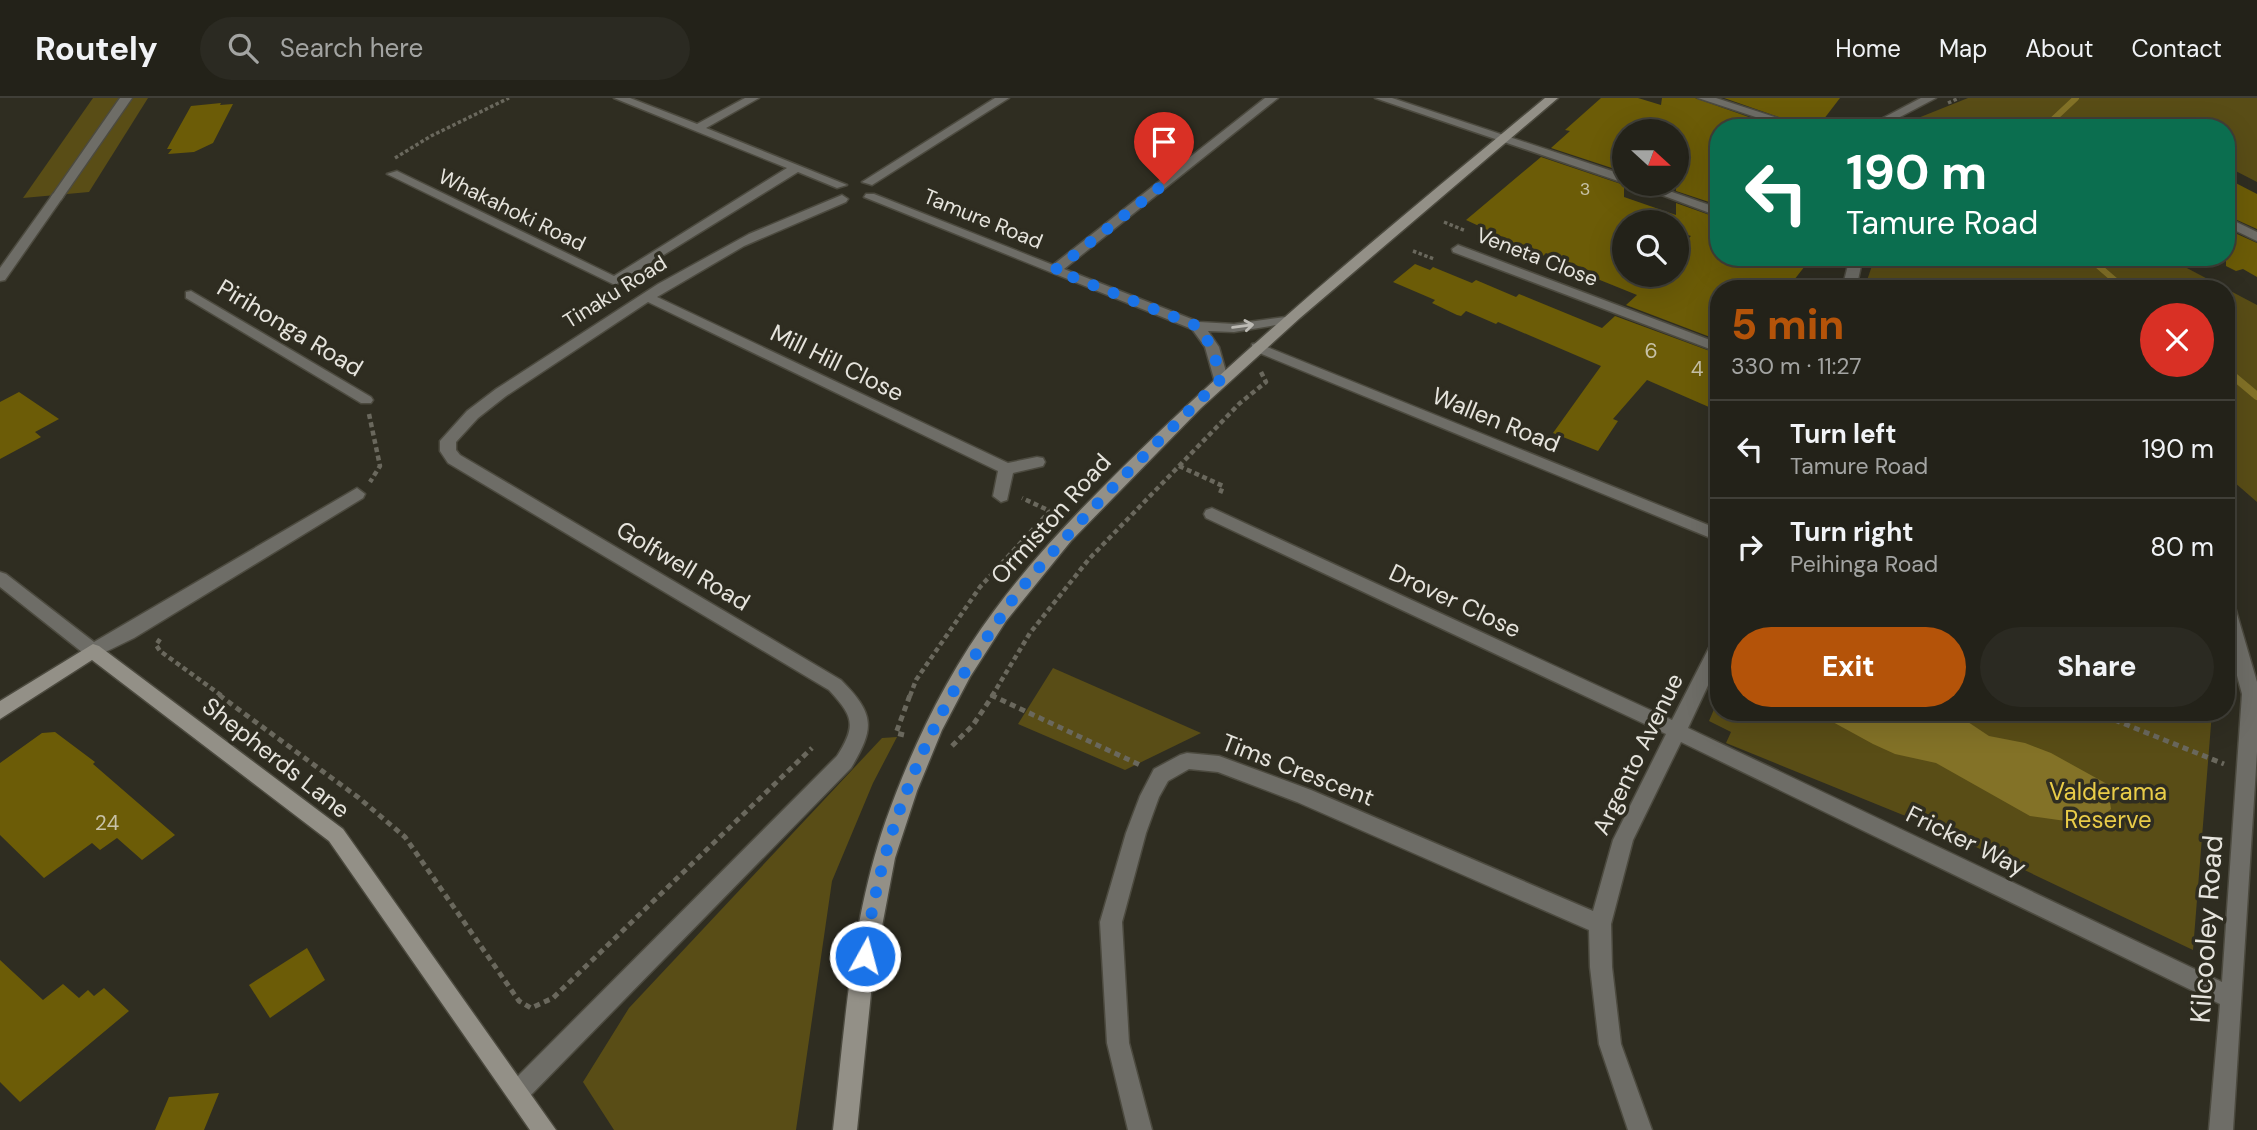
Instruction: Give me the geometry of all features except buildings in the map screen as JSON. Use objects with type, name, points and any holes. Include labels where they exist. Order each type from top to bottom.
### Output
[{"type":"main road","name":"Ormiston Road","points":[[845,1130],[871,907],[908,788],[954,689],[1018,591],[1102,498],[1221,379],[1288,319],[1552,98]]},
{"type":"main road","points":[[0,711],[93,651]]},
{"type":"main road","name":"Shepherds Lane","points":[[93,651],[336,835],[544,1130]]},
{"type":"street","points":[[0,277],[126,98]]},
{"type":"street","name":"Tamure Road","points":[[620,98],[856,194],[1197,326],[1234,328],[1288,319]]},
{"type":"street","points":[[696,129],[753,98]]},
{"type":"street","name":"Tinaku Road","points":[[454,459],[448,451],[448,441],[475,412],[511,386],[647,297],[725,250],[782,223],[856,194],[1003,98]]},
{"type":"street","points":[[1055,270],[1272,98]]},
{"type":"street","points":[[1381,98],[1396,100],[1612,175]]},
{"type":"street","points":[[1703,98],[1772,119]]},
{"type":"street","points":[[1888,119],[1930,98]]},
{"type":"street","name":"Whakahoki Road","points":[[393,174],[615,281],[796,168]]},
{"type":"street","points":[[1672,196],[1710,209]]},
{"type":"street","points":[[2235,226],[2257,237]]},
{"type":"street","name":"Veneta Close","points":[[1458,249],[1710,345]]},
{"type":"street","name":"Pirihonga Road","points":[[191,295],[366,400]]},
{"type":"street","name":"Mill Hill Close","points":[[647,297],[1006,469]]},
{"type":"street","points":[[1197,326],[1212,347],[1221,379]]},
{"type":"street","name":"Wallen Road","points":[[1257,347],[1710,532]]},
{"type":"street","name":"Golfwell Road","points":[[454,459],[835,685],[853,704],[860,720],[860,736],[844,762],[517,1092]]},
{"type":"street","points":[[1008,495],[1006,469],[1037,462]]},
{"type":"street","points":[[93,651],[128,633],[357,494]]},
{"type":"street","name":"Drover Close","points":[[1213,514],[1677,731]]},
{"type":"street","name":"Shepherds Lane","points":[[0,578],[93,651]]},
{"type":"street","name":"Kilcooley Road","points":[[2221,1130],[2253,733],[2251,694],[2235,635]]},
{"type":"street","name":"Argento Avenue","points":[[1640,1130],[1610,1044],[1601,967],[1600,924],[1623,840],[1710,663]]},
{"type":"street","name":"Fricker Way","points":[[1677,731],[2232,998]]},
{"type":"street","name":"Tims Crescent","points":[[1161,775],[1187,761],[1219,764],[1304,796],[1600,924]]},
{"type":"street","points":[[1140,1130],[1118,1043],[1111,922],[1136,833],[1161,775]]},
{"type":"path","points":[[393,174],[390,162],[401,152],[509,98]]},
{"type":"path","points":[[1444,222],[1471,232]]},
{"type":"path","points":[[1413,251],[1434,259]]},
{"type":"path","points":[[950,748],[962,739],[1058,596],[1180,466],[1266,382],[1261,375]]},
{"type":"path","points":[[357,494],[375,477],[380,466],[366,400]]},
{"type":"path","points":[[1180,466],[1223,486],[1213,514]]},
{"type":"path","points":[[904,735],[895,733],[916,680],[981,587],[1050,511],[1008,495]]},
{"type":"path","points":[[164,634],[156,645],[160,651],[359,798],[405,837],[519,1001],[531,1008],[553,998],[812,748]]},
{"type":"path","points":[[991,695],[1161,775]]},
{"type":"path","points":[[2118,721],[2225,764]]},
{"type":"green space","points":[[93,98],[148,98],[89,192],[23,198]]},
{"type":"green space","points":[[1968,98],[2257,98],[2257,182],[2235,171],[2235,119],[1916,119]]},
{"type":"green space","points":[[1872,266],[2183,266],[2210,280],[1867,280]]},
{"type":"green space","points":[[2235,293],[2257,305],[2257,502],[2235,483]]},
{"type":"green space","points":[[1053,668],[1201,733],[1125,770],[1018,724]]},
{"type":"green space","name":"Valderama Reserve","points":[[1710,719],[1710,721],[2211,721],[2193,950],[1940,830],[1726,743],[1731,732],[1709,721]]},
{"type":"green space","points":[[897,737],[873,783],[832,881],[796,1130],[614,1130],[583,1082],[629,1008],[882,738]]},
{"type":"shaded area","points":[[1831,721],[1966,721],[1989,736],[2025,743],[2051,753],[2107,784],[2111,809],[2094,825],[2030,816],[1936,763],[1895,754]]},
{"type":"waterway","points":[[2054,119],[2076,98]]},
{"type":"waterway","points":[[2098,266],[2115,280]]},
{"type":"waterway","points":[[2235,378],[2257,396]]},
{"type":"route","points":[[865,956],[871,907],[895,824],[908,788],[954,689],[1018,591],[1102,498],[1221,379],[1212,347],[1197,326],[1055,270],[1164,184]]}]
